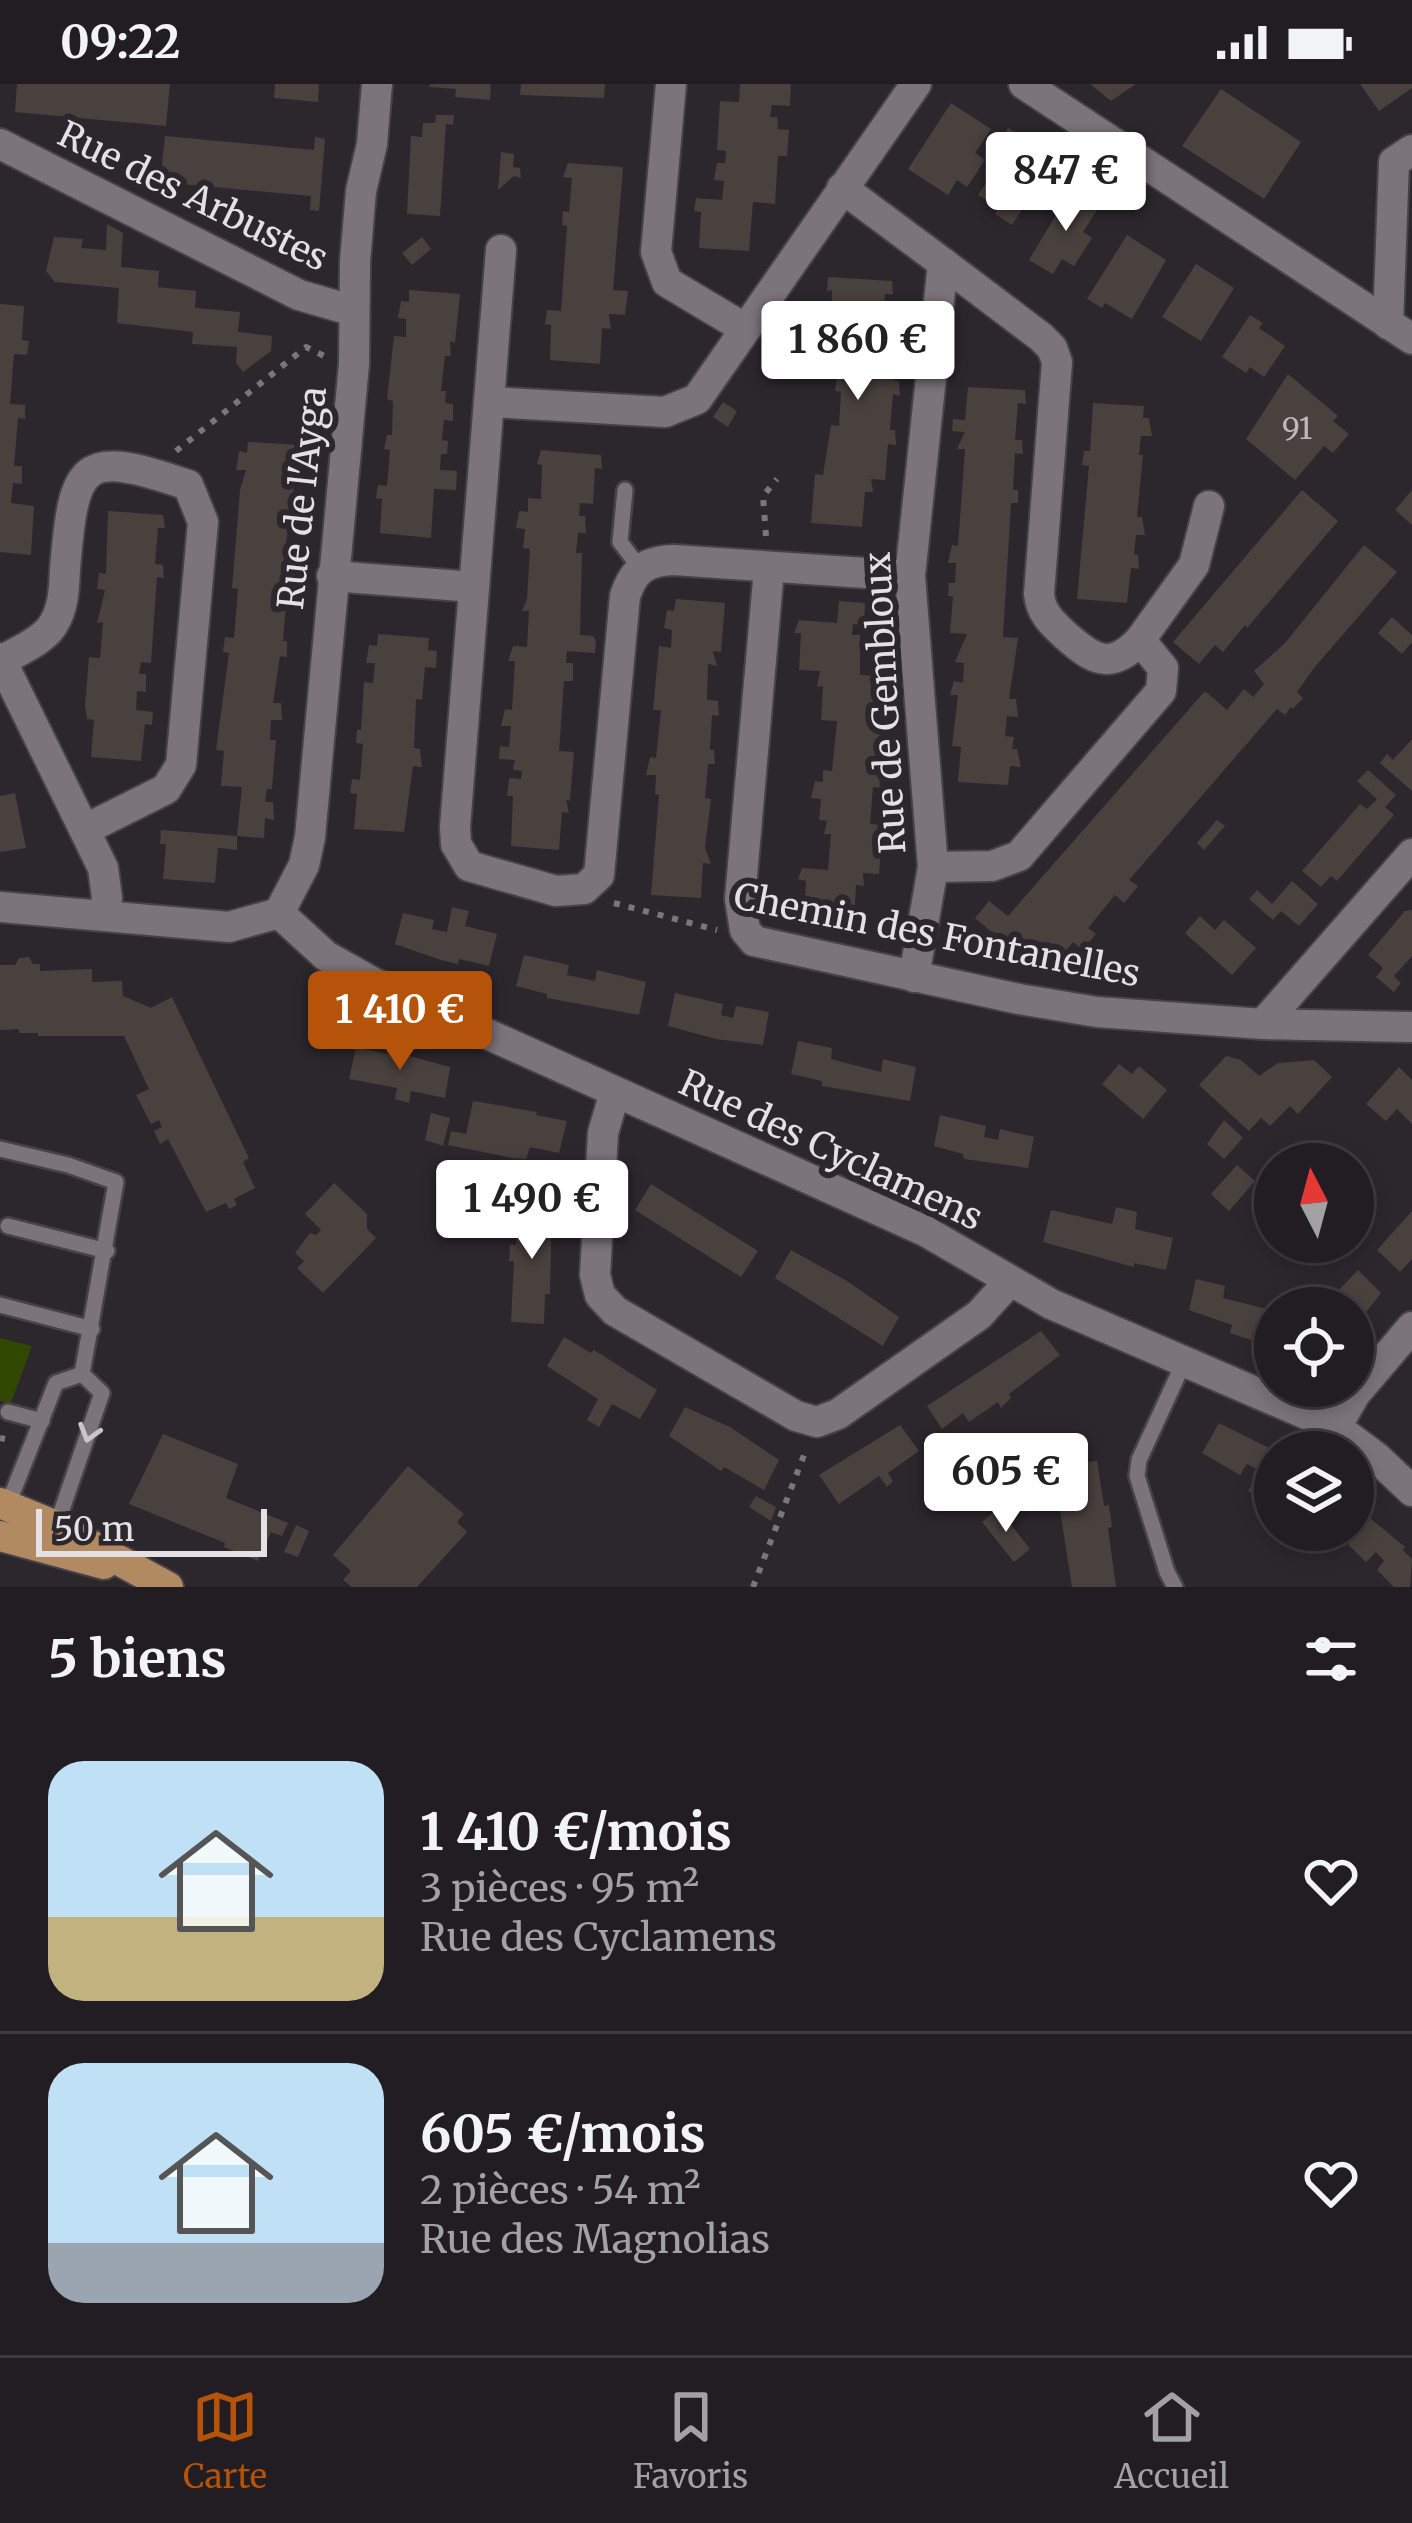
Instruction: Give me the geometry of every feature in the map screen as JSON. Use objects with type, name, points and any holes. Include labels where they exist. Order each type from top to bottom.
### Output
[{"type":"main road","points":[[3,1506],[57,1540],[169,1587]]},
{"type":"main road","points":[[0,1536],[57,1540]]},
{"type":"street","name":"Rue de l'Ayga","points":[[279,914],[304,865],[310,837],[354,364],[361,191],[372,144],[377,84]]},
{"type":"street","points":[[671,84],[656,252],[667,282],[744,328]]},
{"type":"street","points":[[492,402],[664,412],[697,399],[916,84]]},
{"type":"street","points":[[1032,86],[1400,331]]},
{"type":"street","name":"Rue des Arbustes","points":[[0,144],[299,295],[355,311]]},
{"type":"street","points":[[1400,331],[1394,162],[1412,150]]},
{"type":"street","points":[[842,188],[1052,348],[1057,362],[1039,594],[1044,614],[1085,653],[1101,659],[1128,653],[1140,640],[1194,566],[1209,506]]},
{"type":"street","points":[[501,250],[454,827],[461,857],[480,871],[556,890],[584,889],[599,875],[625,596],[640,568],[674,560],[910,576]]},
{"type":"street","name":"Rue de Gembloux","points":[[914,977],[933,867],[910,576],[943,263]]},
{"type":"street","points":[[86,829],[166,789],[181,765],[203,522],[188,485],[150,472],[104,466],[81,479],[70,501],[63,604],[52,628],[1,660],[103,868],[105,914]]},
{"type":"street","points":[[745,930],[740,899],[769,569]]},
{"type":"street","points":[[332,576],[475,587]]},
{"type":"street","points":[[933,867],[1006,863],[1029,847],[1161,692],[1163,668],[1140,640]]},
{"type":"street","points":[[1263,1024],[1412,854]]},
{"type":"street","points":[[0,907],[230,927],[279,914]]},
{"type":"street","name":"Rue des Cyclamens","points":[[279,914],[326,956],[374,982],[926,1232],[1009,1282],[1336,1427],[1412,1491]]},
{"type":"street","name":"Chemin des Fontanelles","points":[[745,930],[769,947],[1097,1012],[1263,1024],[1412,1027]]},
{"type":"street","points":[[615,1092],[603,1133],[595,1275],[600,1295],[615,1311],[796,1416],[817,1422],[838,1414],[979,1315],[1009,1282]]},
{"type":"street","points":[[1336,1427],[1354,1394],[1412,1327]]},
{"type":"lane","points":[[626,490],[620,542],[640,568]]},
{"type":"lane","points":[[0,1149],[116,1182],[82,1374]]},
{"type":"lane","points":[[8,1226],[106,1251]]},
{"type":"lane","points":[[0,1305],[92,1329]]},
{"type":"lane","points":[[1175,1587],[1137,1477],[1139,1460],[1184,1362]]},
{"type":"lane","points":[[3,1506],[56,1383],[82,1374]]},
{"type":"lane","points":[[57,1540],[102,1393],[82,1374]]},
{"type":"lane","points":[[8,1412],[42,1421]]},
{"type":"path","points":[[150,472],[306,347],[333,360]]},
{"type":"path","points":[[769,569],[762,502],[777,479]]},
{"type":"path","name":"Chemin des Fontanelles","points":[[584,889],[615,903],[715,930],[745,930]]},
{"type":"path","points":[[754,1587],[808,1444]]},
{"type":"green space","points":[[0,1338],[32,1346],[11,1403],[0,1401]]},
{"type":"building","points":[[17,84],[170,84],[166,126],[15,112]]},
{"type":"building","points":[[275,84],[319,84],[318,102],[274,98]]},
{"type":"building","points":[[430,84],[491,84],[490,100],[455,97],[456,89]]},
{"type":"building","points":[[521,84],[605,84],[604,98],[520,95]]},
{"type":"building","points":[[740,84],[791,84],[790,106],[772,105],[770,117],[777,117],[778,129],[789,130],[787,156],[778,156],[775,204],[753,202],[749,251],[699,248],[701,212],[694,211],[696,198],[722,200],[724,181],[714,180],[717,163],[725,163],[726,151],[717,150],[720,101],[739,102]]},
{"type":"building","points":[[1090,84],[1136,84],[1111,101]]},
{"type":"building","points":[[1360,84],[1412,84],[1412,88],[1379,111]]},
{"type":"building","points":[[1221,89],[1301,142],[1264,199],[1182,146]]},
{"type":"building","points":[[951,103],[991,129],[975,153],[985,160],[967,187],[957,180],[948,195],[908,169]]},
{"type":"building","points":[[436,115],[454,115],[453,125],[446,124],[440,216],[407,214],[411,136],[422,137],[423,123],[435,123]]},
{"type":"building","points":[[1008,128],[1020,135],[1008,153],[997,146]]},
{"type":"building","points":[[165,136],[314,150],[315,137],[325,139],[319,211],[310,210],[311,196],[160,182]]},
{"type":"building","points":[[501,152],[514,154],[513,167],[520,168],[521,178],[514,176],[498,190]]},
{"type":"building","points":[[1005,155],[1025,170],[1030,164],[1046,174],[1012,225],[995,214],[999,208],[978,195]]},
{"type":"building","points":[[568,163],[623,167],[613,290],[628,291],[625,315],[609,314],[611,329],[602,328],[600,364],[550,360],[551,325],[545,324],[547,310],[561,311],[567,226],[562,225],[563,211],[569,212],[572,178],[563,177]]},
{"type":"building","points":[[1071,190],[1099,207],[1083,232],[1092,238],[1074,266],[1062,259],[1053,274],[1029,260]]},
{"type":"building","points":[[107,224],[123,233],[121,267],[159,271],[158,287],[196,291],[195,308],[240,312],[238,332],[272,336],[271,351],[243,372],[236,363],[237,347],[192,344],[193,332],[117,323],[119,288],[55,282],[46,271],[54,237],[83,239],[81,248],[106,250]]},
{"type":"building","points":[[1127,235],[1166,260],[1132,319],[1105,303],[1102,308],[1087,299]]},
{"type":"building","points":[[422,237],[431,249],[412,265],[402,253]]},
{"type":"building","points":[[1196,264],[1234,288],[1201,341],[1162,317]]},
{"type":"building","points":[[828,277],[892,281],[893,294],[885,294],[882,330],[898,331],[893,380],[899,381],[900,396],[893,394],[890,430],[895,430],[896,445],[888,444],[885,480],[871,479],[873,492],[865,492],[862,527],[811,523],[815,474],[823,475],[831,425],[839,426],[841,392],[835,391],[837,377],[842,377],[844,341],[837,341],[840,327],[831,327]]},
{"type":"building","points":[[409,290],[460,294],[455,343],[450,341],[451,356],[445,356],[441,391],[446,391],[445,403],[453,404],[453,421],[444,420],[442,440],[448,441],[447,454],[441,454],[440,470],[457,471],[456,490],[434,489],[431,538],[380,533],[382,499],[376,498],[378,485],[387,486],[390,450],[384,449],[387,435],[392,435],[393,401],[387,399],[394,336],[406,337],[406,319],[398,318],[401,301],[409,302]]},
{"type":"building","points":[[0,304],[24,306],[22,340],[29,341],[27,355],[14,354],[10,404],[25,405],[25,419],[18,418],[14,466],[22,466],[22,484],[13,483],[11,503],[34,506],[31,555],[0,552]]},
{"type":"building","points":[[1250,315],[1263,323],[1259,328],[1285,346],[1264,377],[1250,367],[1246,373],[1222,357]]},
{"type":"building","points":[[1288,374],[1338,416],[1333,421],[1349,434],[1333,453],[1324,446],[1295,480],[1246,439]]},
{"type":"building","points":[[968,387],[1025,390],[1026,404],[1018,403],[1015,440],[1022,440],[1023,454],[1015,453],[1013,490],[1018,490],[1018,503],[1011,503],[1003,637],[1018,638],[1009,699],[1016,699],[1018,717],[1007,716],[1005,736],[1014,737],[1012,749],[1017,749],[1021,767],[1010,766],[1008,785],[958,782],[961,747],[952,746],[958,695],[950,695],[954,681],[963,683],[964,663],[955,662],[967,634],[950,633],[953,597],[948,596],[949,583],[955,583],[956,563],[948,563],[952,545],[958,546],[965,449],[957,449],[965,432],[952,431],[953,419],[965,420]]},
{"type":"building","points":[[723,402],[737,411],[728,427],[713,417]]},
{"type":"building","points":[[1093,403],[1144,406],[1143,418],[1149,418],[1152,436],[1141,436],[1139,455],[1143,455],[1137,517],[1142,517],[1145,535],[1136,535],[1134,554],[1139,569],[1131,568],[1127,603],[1077,599],[1089,466],[1082,465],[1084,451],[1090,451]]},
{"type":"building","points":[[248,442],[298,445],[293,493],[298,508],[290,508],[285,555],[291,556],[293,574],[284,573],[282,593],[287,593],[283,641],[287,641],[287,657],[280,656],[273,703],[281,703],[282,720],[271,720],[270,740],[276,740],[272,789],[267,789],[265,802],[273,802],[274,820],[265,818],[264,838],[237,836],[242,787],[221,786],[224,751],[216,750],[229,653],[223,652],[225,637],[234,638],[238,589],[232,588],[240,490],[246,470],[236,470],[239,451],[247,453]]},
{"type":"building","points":[[541,450],[601,455],[602,469],[595,468],[593,504],[580,503],[586,533],[578,533],[576,553],[582,553],[580,635],[596,640],[595,653],[567,651],[573,681],[564,681],[559,751],[574,752],[570,801],[566,800],[569,813],[562,812],[559,850],[511,846],[509,778],[521,779],[522,771],[513,770],[515,760],[499,759],[500,746],[509,747],[511,726],[501,726],[505,709],[512,710],[515,661],[508,661],[513,646],[527,647],[529,611],[522,611],[530,549],[523,548],[525,529],[516,528],[519,511],[528,512],[528,498],[541,499],[542,465],[537,464]]},
{"type":"building","points":[[1302,490],[1338,521],[1247,628],[1245,625],[1223,652],[1215,645],[1199,664],[1173,642]]},
{"type":"building","points":[[1412,490],[1412,525],[1395,510]]},
{"type":"building","points":[[108,511],[163,515],[165,528],[158,528],[155,564],[163,565],[164,578],[157,577],[151,663],[141,662],[139,674],[146,674],[146,692],[137,691],[136,710],[153,712],[152,725],[145,724],[141,761],[91,757],[94,720],[87,719],[85,706],[89,657],[100,658],[103,622],[97,623],[105,590],[97,589],[99,573],[106,574]]},
{"type":"building","points":[[1364,545],[1397,572],[1314,668],[1297,692],[1303,698],[1285,715],[1277,709],[1129,880],[1138,886],[1124,903],[1115,895],[1088,928],[1096,934],[1083,950],[1073,942],[1059,959],[1038,942],[1024,959],[975,918],[989,901],[1008,916],[1205,691],[1227,710],[1244,689],[1253,697],[1264,684],[1254,671],[1285,643]]},
{"type":"building","points":[[676,599],[725,603],[721,652],[713,651],[717,666],[708,664],[707,700],[718,701],[719,716],[712,715],[710,750],[714,750],[715,764],[708,764],[705,798],[711,799],[705,848],[711,864],[703,863],[701,898],[651,895],[659,795],[655,794],[656,775],[646,775],[650,757],[656,758],[661,710],[653,710],[659,646],[671,648],[672,630],[664,628],[667,610],[674,611]]},
{"type":"building","points":[[839,601],[865,603],[864,625],[853,624],[852,635],[860,635],[860,675],[876,676],[875,688],[883,688],[885,707],[875,706],[873,724],[888,725],[883,775],[879,774],[880,788],[873,787],[870,824],[883,825],[879,874],[863,873],[864,886],[856,885],[854,921],[804,917],[806,881],[798,879],[802,868],[828,870],[831,834],[824,834],[827,821],[819,820],[821,799],[811,798],[815,781],[823,782],[823,770],[832,771],[837,721],[821,720],[820,671],[799,670],[801,633],[794,633],[799,620],[837,623]]},
{"type":"building","points":[[1392,617],[1412,635],[1402,654],[1378,633]]},
{"type":"building","points":[[378,634],[429,638],[428,650],[437,651],[436,668],[425,667],[422,700],[416,699],[414,748],[420,749],[422,767],[413,766],[404,832],[354,829],[357,794],[350,793],[352,779],[360,780],[363,744],[356,743],[357,730],[361,730],[364,682],[373,683],[375,663],[366,663],[369,645],[377,646]]},
{"type":"building","points":[[1412,739],[1412,791],[1380,763],[1387,754],[1393,760]]},
{"type":"building","points":[[1368,770],[1396,795],[1385,807],[1394,815],[1337,881],[1331,876],[1321,887],[1302,871],[1360,804],[1367,809],[1377,799],[1357,781]]},
{"type":"building","points":[[15,793],[26,848],[0,852],[0,796]]},
{"type":"building","points":[[1217,820],[1225,826],[1204,850],[1197,843]]},
{"type":"building","points":[[161,830],[237,836],[237,850],[218,848],[215,883],[163,879],[166,844],[160,844]]},
{"type":"building","points":[[1292,881],[1318,904],[1299,926],[1281,911],[1273,920],[1249,899],[1257,890],[1272,904]]},
{"type":"building","points":[[452,907],[469,911],[465,926],[497,934],[489,966],[459,959],[458,964],[395,944],[403,913],[434,920],[432,929],[447,932]]},
{"type":"building","points":[[1412,910],[1412,956],[1394,976],[1401,983],[1394,992],[1376,977],[1383,968],[1368,955],[1405,911]]},
{"type":"building","points":[[1200,916],[1215,930],[1224,920],[1256,948],[1232,975],[1185,933]]},
{"type":"building","points":[[524,955],[569,965],[567,975],[595,981],[597,970],[646,982],[639,1015],[547,998],[547,994],[516,986]]},
{"type":"building","points":[[29,957],[33,964],[40,964],[40,971],[92,969],[92,982],[122,981],[123,996],[151,1008],[172,997],[249,1158],[243,1162],[255,1188],[234,1199],[237,1205],[229,1209],[226,1203],[206,1212],[168,1139],[160,1144],[154,1131],[162,1127],[159,1120],[151,1124],[136,1095],[149,1089],[124,1036],[38,1036],[19,1033],[19,1029],[0,1030],[0,965],[15,965],[19,958]]},
{"type":"building","points":[[675,993],[723,1004],[721,1015],[733,1018],[736,1006],[769,1012],[763,1045],[668,1026]]},
{"type":"building","points":[[798,1041],[832,1048],[831,1059],[881,1072],[883,1059],[916,1067],[910,1101],[822,1086],[822,1081],[791,1074]]},
{"type":"building","points":[[356,1047],[450,1067],[445,1098],[411,1091],[409,1103],[395,1099],[397,1088],[349,1079]]},
{"type":"building","points":[[1226,1056],[1241,1060],[1259,1076],[1278,1063],[1314,1060],[1332,1077],[1298,1114],[1290,1106],[1270,1126],[1261,1118],[1249,1131],[1199,1085]]},
{"type":"building","points":[[1119,1064],[1132,1074],[1139,1066],[1167,1090],[1143,1119],[1102,1084]]},
{"type":"building","points":[[1399,1067],[1412,1080],[1412,1124],[1397,1109],[1386,1121],[1366,1104]]},
{"type":"building","points":[[473,1101],[567,1121],[559,1153],[530,1147],[526,1159],[512,1158],[448,1145],[451,1131],[466,1134]]},
{"type":"building","points":[[431,1113],[450,1118],[443,1146],[425,1140]]},
{"type":"building","points":[[940,1115],[986,1126],[984,1137],[998,1140],[1000,1129],[1034,1137],[1028,1168],[964,1159],[963,1154],[934,1146]]},
{"type":"building","points":[[1224,1120],[1243,1138],[1224,1159],[1207,1144]]},
{"type":"building","points":[[1237,1165],[1254,1180],[1229,1211],[1211,1194]]},
{"type":"building","points":[[334,1183],[367,1214],[367,1229],[376,1238],[323,1293],[297,1268],[304,1261],[295,1253],[310,1233],[321,1230],[305,1214]]},
{"type":"building","points":[[651,1184],[758,1251],[741,1277],[635,1210]]},
{"type":"building","points":[[519,1200],[552,1202],[550,1294],[545,1294],[544,1324],[511,1322],[514,1261],[509,1261],[510,1245],[516,1245]]},
{"type":"building","points":[[1116,1207],[1137,1212],[1135,1229],[1173,1238],[1166,1270],[1134,1263],[1134,1267],[1043,1242],[1051,1210],[1112,1224]]},
{"type":"building","points":[[1412,1211],[1412,1259],[1400,1272],[1377,1250]]},
{"type":"building","points":[[791,1250],[899,1317],[883,1346],[775,1278]]},
{"type":"building","points":[[1358,1270],[1381,1293],[1374,1302],[1374,1287],[1342,1287]]},
{"type":"building","points":[[1196,1279],[1225,1286],[1223,1298],[1254,1306],[1254,1341],[1230,1333],[1232,1325],[1189,1310]]},
{"type":"building","points":[[1041,1331],[1060,1355],[1009,1394],[1011,1398],[1001,1408],[998,1402],[969,1422],[963,1413],[942,1429],[927,1406]]},
{"type":"building","points":[[564,1337],[657,1390],[640,1419],[612,1404],[599,1427],[587,1420],[598,1399],[547,1366]]},
{"type":"building","points":[[685,1407],[730,1427],[779,1460],[764,1490],[724,1467],[721,1471],[669,1436]]},
{"type":"building","points":[[1219,1423],[1254,1440],[1254,1468],[1247,1464],[1240,1475],[1202,1453]]},
{"type":"building","points":[[900,1425],[919,1451],[888,1473],[893,1481],[887,1487],[879,1476],[839,1504],[819,1475]]},
{"type":"building","points":[[163,1434],[238,1464],[226,1498],[288,1523],[282,1536],[271,1532],[258,1561],[129,1504]]},
{"type":"building","points":[[1097,1461],[1104,1506],[1109,1505],[1116,1587],[1072,1587],[1053,1465]]},
{"type":"building","points":[[408,1466],[464,1514],[457,1522],[467,1532],[417,1587],[352,1587],[343,1580],[351,1571],[333,1555]]},
{"type":"building","points":[[756,1496],[776,1507],[771,1521],[749,1507]]},
{"type":"building","points":[[998,1508],[1030,1549],[1014,1562],[982,1522]]},
{"type":"building","points":[[1374,1521],[1405,1547],[1412,1559],[1410,1587],[1394,1587],[1377,1570],[1384,1561],[1376,1552],[1366,1562],[1355,1551],[1374,1551]]},
{"type":"building","points":[[296,1525],[309,1531],[298,1557],[284,1552]]}]
